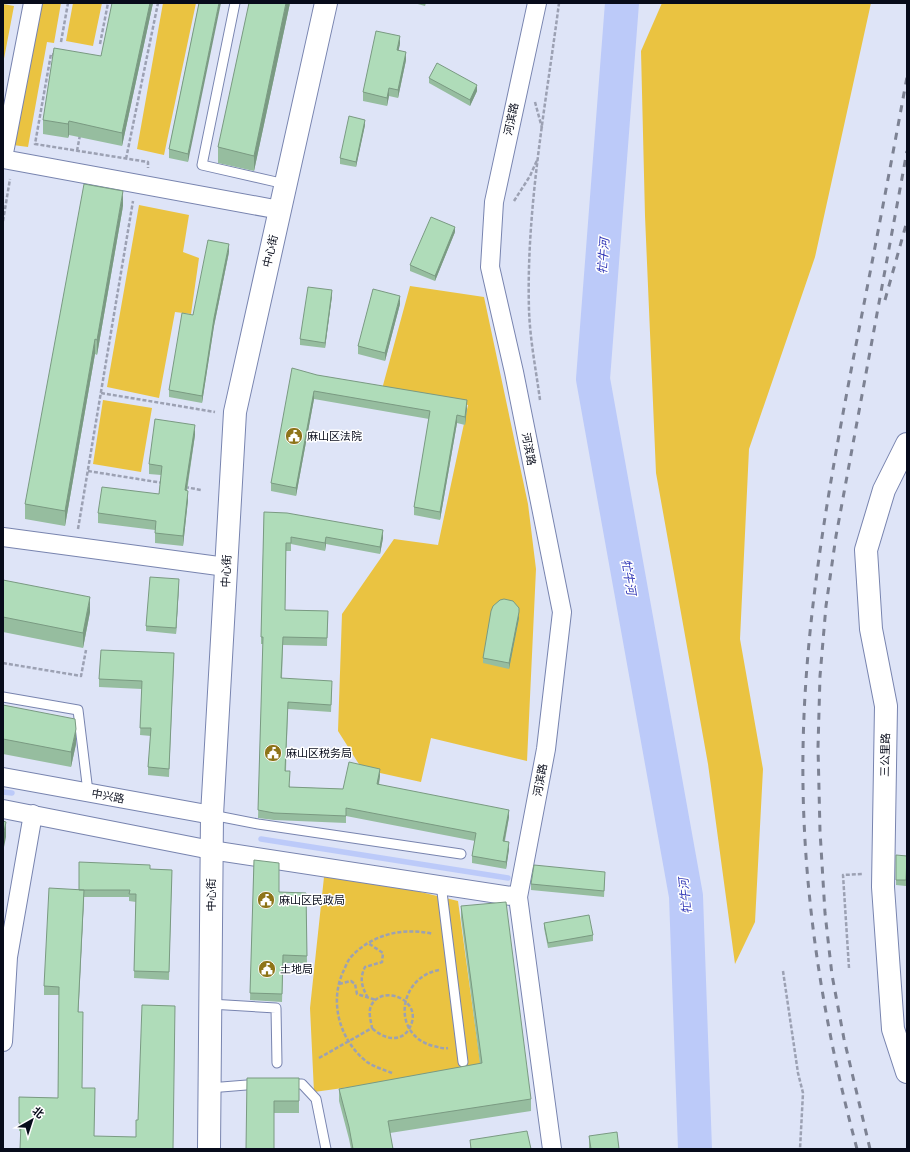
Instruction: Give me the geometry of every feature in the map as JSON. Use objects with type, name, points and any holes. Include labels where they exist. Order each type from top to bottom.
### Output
[{"type":"main road","name":"中心街","points":[[209,1149],[212,815],[235,412],[326,3]]},
{"type":"main road","name":"三公里路","points":[[907,444],[884,490],[866,550],[871,629],[886,706],[883,887],[893,1029],[907,1072]]},
{"type":"street","points":[[33,3],[6,164],[141,185],[280,210]]},
{"type":"street","name":"河滨路","points":[[537,3],[524,56],[494,202],[490,268],[514,372],[562,612],[546,749],[518,897],[552,1149]]},
{"type":"street","points":[[3,537],[226,567]]},
{"type":"street","name":"中兴路","points":[[3,777],[212,815]]},
{"type":"street","points":[[3,809],[211,850],[518,897]]},
{"type":"street","points":[[3,1042],[8,957],[32,814]]},
{"type":"lane","points":[[236,3],[202,165],[285,184]]},
{"type":"lane","points":[[3,697],[78,710],[88,792]]},
{"type":"lane","points":[[212,815],[258,824],[461,854]]},
{"type":"lane","points":[[441,884],[463,1062]]},
{"type":"lane","points":[[210,1004],[276,1008],[277,1063]]},
{"type":"lane","points":[[209,1088],[241,1084],[302,1084],[316,1099],[326,1149]]},
{"type":"path","points":[[61,42],[68,3]]},
{"type":"path","points":[[100,44],[108,3]]},
{"type":"path","points":[[126,159],[158,3]]},
{"type":"path","points":[[541,406],[529,312],[531,221],[559,3]]},
{"type":"path","points":[[58,55],[51,54],[35,144],[148,162],[141,185],[101,393],[75,547]]},
{"type":"path","points":[[76,151],[81,128]]},
{"type":"path","points":[[513,202],[530,176],[539,156]]},
{"type":"path","points":[[3,221],[6,164]]},
{"type":"path","points":[[101,393],[215,412]]},
{"type":"path","points":[[88,471],[170,485]]},
{"type":"path","points":[[178,486],[201,490]]},
{"type":"path","points":[[3,663],[81,676],[86,650]]},
{"type":"path","points":[[842,875],[849,968]]},
{"type":"path","points":[[392,1073],[368,1062],[348,1042],[337,1008],[338,984],[349,958],[368,943],[395,931],[421,931],[448,938]]},
{"type":"path","points":[[368,943],[382,952],[382,962],[365,968],[361,976],[362,987],[368,998]]},
{"type":"path","points":[[451,969],[432,972],[414,984],[407,997],[405,1013],[406,1024],[409,1030],[424,1043],[444,1049],[461,1047]]},
{"type":"path","points":[[783,971],[798,1073],[803,1093],[800,1149]]},
{"type":"path","points":[[338,984],[351,981],[355,984],[357,994],[376,1000]]},
{"type":"path","points":[[385,996],[394,996],[403,999],[411,1006],[414,1016],[409,1030],[400,1038],[392,1038],[382,1035],[372,1028],[370,1016],[371,1006],[376,1000],[385,996]]},
{"type":"path","points":[[319,1058],[372,1028]]},
{"type":"shaded area","points":[[39,3],[61,3],[54,43],[47,42],[28,147],[13,145]]},
{"type":"shaded area","points":[[73,3],[102,3],[93,46],[66,41]]},
{"type":"shaded area","points":[[163,3],[196,3],[164,155],[137,149]]},
{"type":"shaded area","points":[[662,3],[871,3],[815,257],[749,449],[740,639],[763,769],[755,922],[735,964],[708,764],[656,473],[645,216],[641,51]]},
{"type":"shaded area","points":[[3,4],[14,6],[3,64]]},
{"type":"shaded area","points":[[139,205],[189,215],[183,252],[199,258],[191,314],[175,312],[159,398],[107,387]]},
{"type":"shaded area","points":[[410,286],[484,297],[528,504],[536,569],[527,761],[431,738],[421,782],[362,769],[338,731],[342,614],[394,539],[438,545],[468,405],[382,389]]},
{"type":"shaded area","points":[[103,400],[152,408],[141,472],[93,464]]},
{"type":"shaded area","points":[[324,877],[383,883],[458,901],[481,1069],[314,1092],[310,1008]]},
{"type":"building","points":[[112,3],[150,3],[122,133],[69,121],[68,124],[43,120],[54,48],[101,56]]},
{"type":"building","points":[[199,3],[219,3],[188,154],[169,149]]},
{"type":"building","points":[[249,3],[286,3],[254,156],[218,147]]},
{"type":"building","points":[[376,31],[400,36],[397,50],[406,52],[398,90],[389,88],[387,98],[363,92]]},
{"type":"building","points":[[437,63],[477,85],[470,100],[429,78]]},
{"type":"building","points":[[349,116],[365,120],[356,162],[340,158]]},
{"type":"building","points":[[84,184],[123,191],[65,511],[25,504]]},
{"type":"building","points":[[431,217],[455,227],[435,276],[410,265]]},
{"type":"building","points":[[208,240],[229,244],[214,318],[202,396],[169,390],[182,313],[193,315]]},
{"type":"building","points":[[308,287],[332,290],[325,343],[300,339]]},
{"type":"building","points":[[373,289],[400,296],[385,353],[358,346]]},
{"type":"building","points":[[292,368],[317,375],[467,400],[465,417],[457,415],[440,512],[414,507],[430,411],[314,391],[296,488],[271,483]]},
{"type":"building","points":[[155,419],[195,425],[185,490],[188,491],[183,536],[155,533],[156,521],[98,513],[102,487],[159,494],[162,466],[149,464]]},
{"type":"building","points":[[264,512],[287,513],[383,530],[380,547],[326,537],[325,543],[291,537],[291,543],[286,543],[285,610],[328,611],[327,638],[283,637],[281,678],[332,681],[331,705],[288,702],[285,771],[290,771],[289,787],[343,789],[349,762],[380,769],[377,784],[509,810],[503,841],[509,842],[506,862],[472,856],[476,833],[346,808],[346,816],[274,813],[258,810],[263,637],[261,637]]},
{"type":"building","points":[[150,577],[179,579],[176,628],[146,626]]},
{"type":"building","points":[[3,580],[90,597],[83,633],[3,617]]},
{"type":"building","points":[[504,599],[513,601],[519,608],[509,663],[483,658],[491,611],[493,606],[500,600]]},
{"type":"building","points":[[101,650],[174,653],[169,769],[148,767],[151,728],[140,728],[142,681],[99,679]]},
{"type":"building","points":[[3,705],[75,719],[76,729],[71,752],[3,739]]},
{"type":"building","points":[[3,821],[6,822],[3,837]]},
{"type":"building","points":[[896,855],[907,856],[906,880],[896,880]]},
{"type":"building","points":[[254,860],[279,863],[279,892],[306,893],[307,956],[283,955],[282,994],[250,993]]},
{"type":"building","points":[[79,862],[150,865],[150,869],[172,870],[169,972],[134,971],[136,894],[129,894],[130,890],[79,890]]},
{"type":"building","points":[[534,865],[605,872],[604,891],[531,884]]},
{"type":"building","points":[[49,888],[84,890],[78,1012],[83,1012],[82,1088],[95,1088],[94,1136],[136,1137],[136,1120],[138,1120],[142,1005],[175,1006],[173,1149],[20,1149],[21,1123],[19,1123],[19,1097],[58,1098],[59,987],[44,986]]},
{"type":"building","points":[[506,902],[531,1099],[388,1121],[393,1149],[353,1149],[339,1089],[482,1063],[461,906]]},
{"type":"building","points":[[589,915],[593,935],[548,943],[544,923]]},
{"type":"building","points":[[247,1078],[299,1078],[299,1101],[274,1101],[274,1149],[246,1149]]},
{"type":"building","points":[[527,1131],[531,1149],[471,1149],[470,1140]]},
{"type":"building","points":[[617,1132],[619,1149],[591,1149],[589,1136]]},
{"type":"waterway","name":"牤牛河","points":[[622,3],[593,379],[686,896],[695,1149]]},
{"type":"waterway","points":[[3,792],[12,793]]},
{"type":"waterway","points":[[261,839],[508,878]]},
{"type":"railway","points":[[857,1149],[824,1001],[810,901],[803,801],[805,700],[813,601],[827,502],[907,77]]},
{"type":"railway","points":[[870,1149],[844,1039],[832,975],[825,913],[820,831],[818,747],[820,676],[826,606],[836,536],[907,151]]},
{"type":"railway","points":[[885,300],[907,221]]},
{"type":"place","name":"麻山区法院","points":[[294,436]]},
{"type":"place","name":"麻山区税务局","points":[[273,753]]},
{"type":"place","name":"麻山区民政局","points":[[266,900]]},
{"type":"place","name":"土地局","points":[[267,969]]}]
